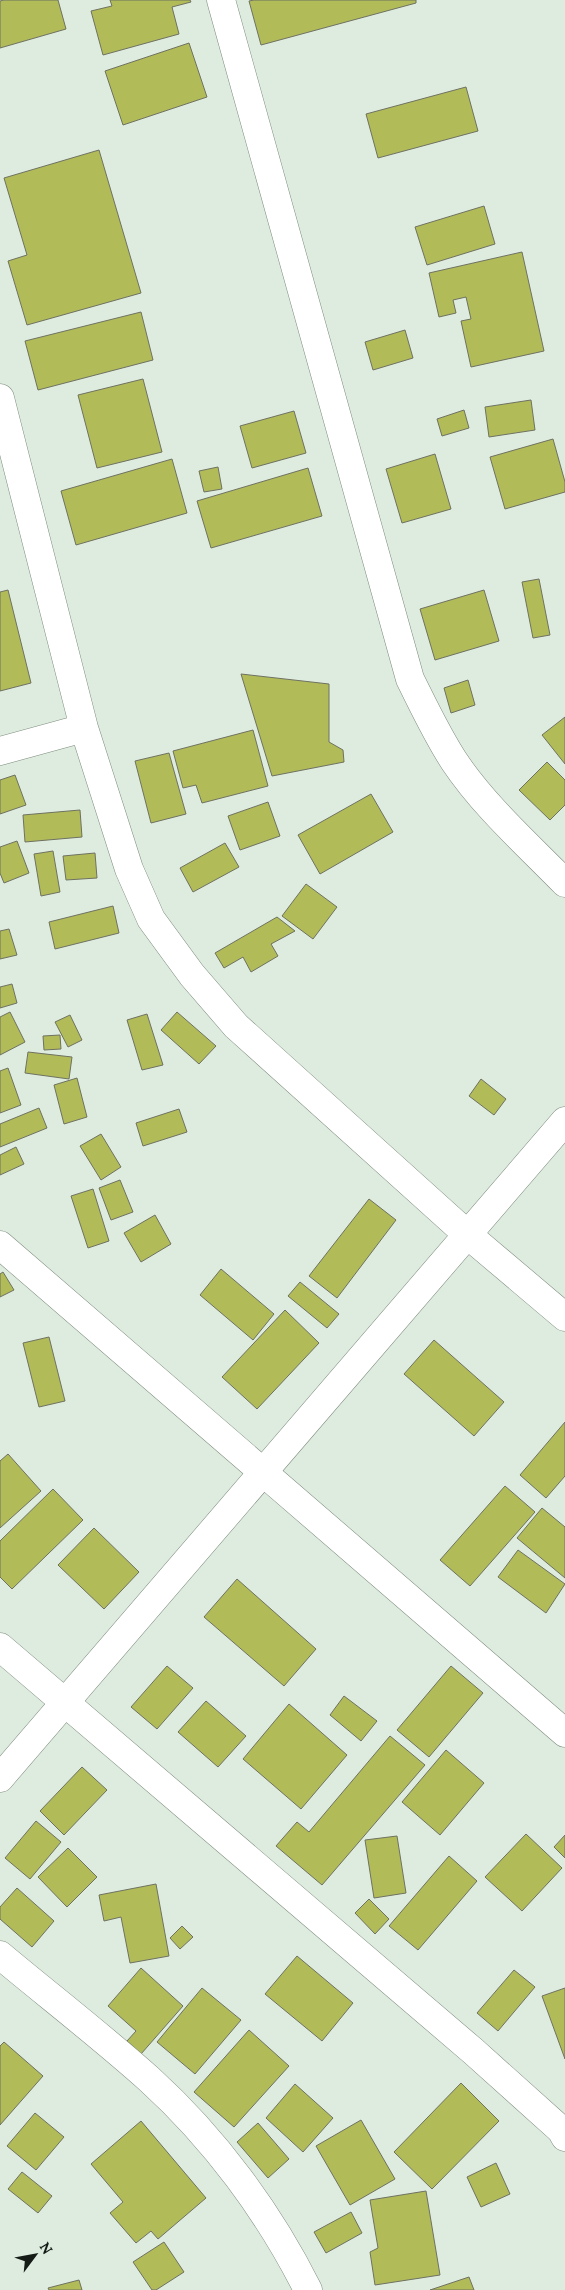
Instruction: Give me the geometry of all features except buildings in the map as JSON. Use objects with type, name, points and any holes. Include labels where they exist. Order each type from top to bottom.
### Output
[{"type":"street","points":[[221,0],[410,679],[430,719],[459,768],[481,796],[565,883]]},
{"type":"street","points":[[0,398],[84,728],[129,869],[151,919],[192,974],[236,1026],[468,1235],[565,1317]]},
{"type":"street","points":[[0,750],[84,728]]},
{"type":"street","points":[[0,1778],[565,1121]]},
{"type":"street","points":[[0,1245],[565,1733]]},
{"type":"street","points":[[0,1648],[473,2050],[565,2136]]},
{"type":"street","points":[[0,1955],[150,2079],[208,2140],[260,2207],[293,2260],[308,2290]]}]
